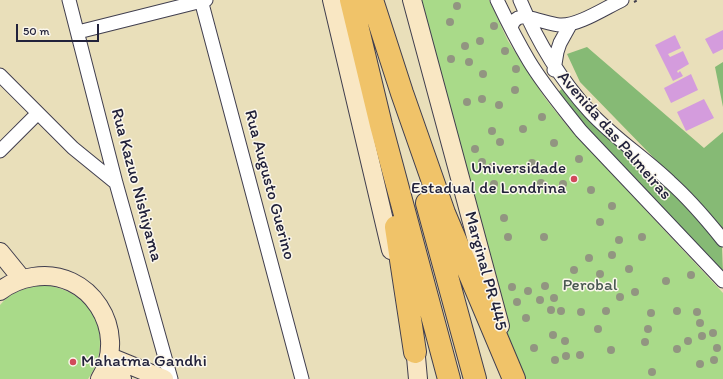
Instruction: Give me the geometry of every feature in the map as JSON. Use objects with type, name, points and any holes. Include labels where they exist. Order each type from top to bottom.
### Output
[{"type":"highway","points":[[351,0],[381,125],[449,379]]},
{"type":"highway","points":[[372,0],[475,379]]},
{"type":"highway","points":[[372,0],[402,93],[444,213],[514,379]]},
{"type":"highway","points":[[381,125],[415,352]]},
{"type":"street","name":"Rua Kazuo Nishiyama","points":[[69,0],[116,183],[171,379]]},
{"type":"street","points":[[78,32],[203,0]]},
{"type":"street","name":"Rua Augusto Guerino","points":[[203,0],[302,379]]},
{"type":"street","points":[[332,0],[415,352],[418,379]]},
{"type":"street","name":"Marginal PR 445","points":[[412,0],[514,379]]},
{"type":"street","name":"Avenida das Palmeiras","points":[[497,0],[510,28],[528,60],[541,80],[581,131],[723,281]]},
{"type":"street","name":"Avenida das Palmeiras","points":[[520,0],[527,17],[555,68],[571,90],[590,112],[611,132],[671,183],[723,240]]},
{"type":"street","points":[[510,28],[518,18],[527,17],[546,23],[570,25],[627,2]]},
{"type":"street","points":[[541,80],[548,79],[551,76],[555,68],[560,43],[570,25]]},
{"type":"street","points":[[0,75],[73,148],[116,183]]},
{"type":"street","points":[[0,151],[38,113]]},
{"type":"street","points":[[0,252],[22,279]]},
{"type":"street","points":[[0,292],[6,286],[22,279],[42,275],[62,278],[80,286],[95,300],[106,318],[111,337],[105,370]]},
{"type":"street","points":[[105,370],[122,379]]},
{"type":"street","points":[[105,370],[164,379]]},
{"type":"path","points":[[627,2],[638,0]]},
{"type":"green space","name":"Perobal","points":[[416,0],[489,0],[508,41],[545,98],[568,127],[723,293],[723,379],[519,379]]},
{"type":"green space","points":[[587,47],[704,148],[723,132],[723,229],[580,82],[567,54]]},
{"type":"green space","points":[[723,62],[723,107],[715,67]]},
{"type":"green space","points":[[563,88],[670,190],[722,247],[723,272],[586,128],[557,93]]},
{"type":"green space","points":[[45,285],[60,288],[71,293],[84,303],[91,312],[96,322],[100,345],[94,368],[88,379],[0,379],[0,305],[9,296],[20,290]]},
{"type":"building","points":[[723,30],[723,49],[713,54],[705,39]]},
{"type":"building","points":[[675,35],[681,48],[668,54],[670,57],[683,51],[689,64],[677,71],[678,73],[680,71],[683,76],[673,81],[655,45]]},
{"type":"building","points":[[691,74],[698,90],[671,103],[664,88]]},
{"type":"building","points":[[704,99],[714,118],[686,131],[677,112]]},
{"type":"place","name":"Universidade Estadual de Londrina","points":[[574,179]]},
{"type":"place","name":"Mahatma Gandhi","points":[[73,362]]}]
